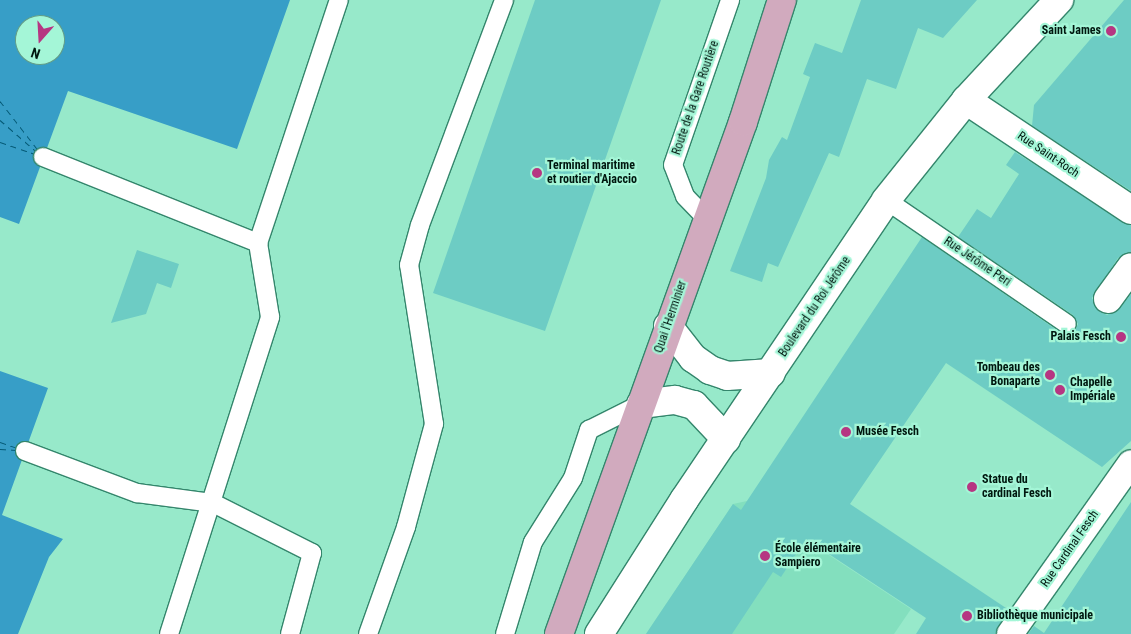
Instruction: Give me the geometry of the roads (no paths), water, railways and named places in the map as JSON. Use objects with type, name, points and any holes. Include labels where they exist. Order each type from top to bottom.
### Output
[{"type":"main road","name":"Quai l'Herminier","points":[[559,634],[706,218],[743,122],[782,0]]},
{"type":"main road","name":"Boulevard du Roi Jérôme","points":[[599,634],[726,439],[886,200],[966,100],[1059,0]]},
{"type":"main road","name":"Rue Saint-Roch","points":[[966,100],[1131,210]]},
{"type":"main road","points":[[1108,299],[1131,267]]},
{"type":"main road","points":[[668,326],[693,358],[710,370],[727,376],[771,373]]},
{"type":"main road","points":[[641,404],[675,400],[694,404],[726,439]]},
{"type":"street","name":"Rue Cardinal Fesch","points":[[1010,634],[1131,463]]},
{"type":"lane","points":[[169,634],[213,503],[270,317],[258,243],[339,0]]},
{"type":"lane","points":[[368,634],[406,527],[434,424],[409,265],[420,225],[504,0]]},
{"type":"lane","name":"Route de la Gare Routière","points":[[706,218],[685,196],[674,165],[730,0]]},
{"type":"lane","points":[[43,157],[258,243]]},
{"type":"lane","name":"Rue Jérôme Peri","points":[[886,200],[1067,324]]},
{"type":"lane","points":[[505,634],[532,542],[572,478],[589,430],[641,404]]},
{"type":"lane","points":[[25,451],[137,493],[213,503],[312,554],[290,634]]},
{"type":"water","points":[[0,0],[290,0],[237,149],[68,91],[19,224],[0,217]]},
{"type":"water","points":[[0,371],[48,388],[2,515],[63,539],[49,557],[18,634],[0,634]]},
{"type":"place","name":"Saint James","points":[[1111,31]]},
{"type":"place","name":"Terminal maritime et routier d'Ajaccio","points":[[537,173]]},
{"type":"place","name":"Palais Fesch","points":[[1121,337]]},
{"type":"place","name":"Tombeau des Bonaparte","points":[[1050,375]]},
{"type":"place","name":"Chapelle Impériale","points":[[1060,390]]},
{"type":"place","name":"Musée Fesch","points":[[846,432]]},
{"type":"place","name":"Statue du cardinal Fesch","points":[[972,487]]},
{"type":"place","name":"École élémentaire Sampiero","points":[[765,556]]},
{"type":"place","name":"Bibliothèque municipale","points":[[967,616]]}]
